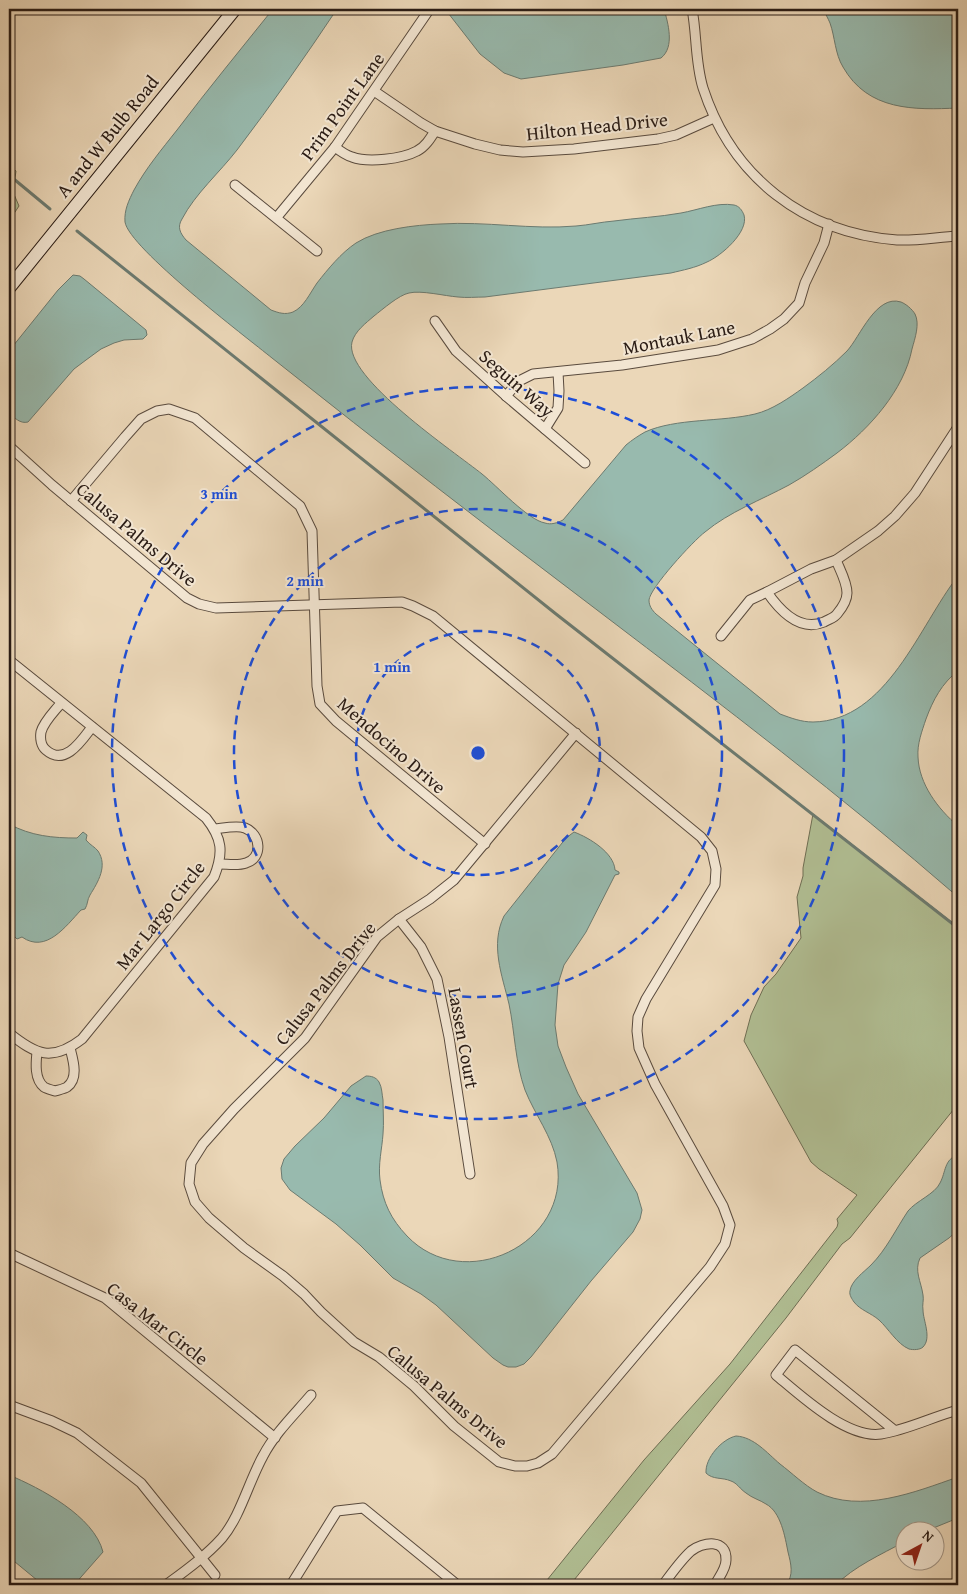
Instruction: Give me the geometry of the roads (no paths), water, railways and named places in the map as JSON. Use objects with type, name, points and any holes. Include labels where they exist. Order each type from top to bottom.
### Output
[{"type":"street","name":"A and W Bulb Road","points":[[9,288],[236,9]]},
{"type":"street","points":[[692,9],[700,78],[714,118],[748,169],[767,188],[798,210],[829,224],[861,234],[900,240],[958,236]]},
{"type":"street","name":"Prim Point Lane","points":[[277,218],[335,147],[429,10]]},
{"type":"street","name":"Hilton Head Drive","points":[[374,92],[435,131],[500,150],[523,152],[658,139],[676,135],[714,118]]},
{"type":"street","points":[[335,147],[353,158],[369,160],[390,158],[408,155],[418,150],[426,144],[435,131]]},
{"type":"street","points":[[235,185],[317,251]]},
{"type":"street","name":"Montauk Lane","points":[[506,396],[519,381],[534,374],[622,365],[718,350],[752,339],[784,319],[799,303],[805,283],[824,243],[829,224]]},
{"type":"street","name":"Seguin Way","points":[[435,322],[456,351],[585,463]]},
{"type":"street","points":[[545,429],[558,408],[558,372]]},
{"type":"street","name":"Mendocino Drive","points":[[71,501],[142,419],[157,411],[169,409],[195,418],[300,506],[312,531],[317,686],[320,704],[336,721],[485,844]]},
{"type":"street","points":[[721,636],[750,600],[811,569],[836,560],[878,531],[907,504],[931,471],[958,427]]},
{"type":"street","name":"Calusa Palms Drive","points":[[9,446],[71,501],[187,598],[199,604],[216,608],[402,602],[433,616],[701,837],[712,851],[716,869],[715,885],[646,999],[638,1017],[637,1031],[639,1048],[650,1073],[723,1206],[730,1225],[725,1244],[710,1267],[552,1454],[538,1463],[527,1466],[514,1466],[499,1462],[454,1426],[414,1386],[379,1357],[354,1342],[304,1294],[244,1248],[209,1218],[195,1202],[188,1184],[191,1163],[203,1144],[234,1109],[305,1038],[377,937],[454,880],[576,734]]},
{"type":"street","points":[[767,592],[787,616],[806,624],[816,625],[833,618],[844,605],[847,598],[846,584],[836,560]]},
{"type":"street","name":"Mar Largo Circle","points":[[9,660],[206,818],[214,829],[220,846],[219,864],[214,876],[82,1039],[70,1048]]},
{"type":"street","points":[[61,702],[41,731],[41,743],[44,749],[60,756],[66,754],[79,743],[92,727]]},
{"type":"street","points":[[214,829],[244,827],[250,830],[258,839],[258,850],[252,860],[240,865],[219,864]]},
{"type":"street","name":"Lassen Court","points":[[399,919],[421,947],[437,979],[449,1037],[470,1174]]},
{"type":"street","points":[[9,1033],[26,1047],[37,1052],[54,1053],[70,1048],[74,1064],[74,1078],[67,1087],[55,1091],[43,1086],[38,1077],[36,1065],[37,1052]]},
{"type":"street","name":"Casa Mar Circle","points":[[9,1253],[105,1298],[275,1438]]},
{"type":"street","points":[[894,1430],[795,1350],[776,1375],[822,1412],[864,1434],[880,1434],[894,1430],[958,1410]]},
{"type":"street","points":[[166,1585],[222,1538],[263,1455],[311,1395]]},
{"type":"street","points":[[9,1405],[52,1421],[77,1433],[141,1483],[215,1575]]},
{"type":"street","points":[[291,1585],[337,1510],[363,1508],[455,1583],[455,1585]]},
{"type":"street","points":[[663,1585],[690,1552],[701,1545],[710,1543],[716,1544],[723,1549],[727,1558],[725,1568],[715,1585]]},
{"type":"water","points":[[273,9],[337,9],[250,133],[187,210],[179,227],[186,240],[271,310],[279,313],[290,313],[297,310],[330,267],[350,247],[365,238],[386,231],[419,225],[457,223],[542,227],[576,226],[687,212],[728,204],[740,208],[743,213],[744,222],[742,229],[733,243],[713,259],[694,267],[671,273],[485,297],[461,297],[414,292],[401,296],[386,306],[364,324],[356,334],[352,342],[354,357],[382,394],[538,521],[550,524],[563,520],[626,445],[645,432],[671,424],[742,416],[768,410],[798,392],[847,351],[876,310],[884,304],[892,301],[901,302],[914,312],[917,327],[916,336],[908,364],[902,379],[873,420],[837,453],[813,470],[789,485],[735,512],[705,532],[682,554],[656,586],[649,602],[656,614],[780,714],[800,721],[813,722],[839,717],[861,706],[881,689],[899,667],[958,576],[958,671],[943,686],[932,705],[921,733],[918,752],[919,767],[926,786],[943,812],[958,826],[958,897],[871,823],[782,752],[435,486],[239,332],[166,271],[131,234],[125,222],[125,213],[134,190],[149,166]]},
{"type":"water","points":[[445,9],[664,9],[669,35],[668,48],[661,58],[521,79],[504,73],[480,54]]},
{"type":"water","points":[[824,9],[958,9],[958,108],[909,108],[879,100],[865,92],[853,81],[840,62],[832,28]]},
{"type":"water","points":[[73,275],[84,279],[146,330],[147,335],[143,339],[124,340],[101,349],[74,369],[28,422],[20,421],[9,413],[9,351],[58,290]]},
{"type":"water","points":[[9,824],[34,834],[51,837],[77,838],[83,832],[87,835],[86,840],[97,850],[101,857],[101,874],[85,909],[81,910],[55,936],[47,940],[39,942],[22,937],[17,939],[12,934],[12,926],[9,923]]},
{"type":"water","points":[[574,832],[594,842],[606,852],[619,874],[615,875],[586,932],[564,965],[558,984],[555,1025],[558,1046],[578,1094],[637,1193],[642,1210],[640,1219],[633,1232],[591,1281],[531,1357],[524,1364],[508,1367],[493,1358],[436,1305],[393,1278],[336,1224],[290,1190],[282,1179],[281,1168],[284,1159],[295,1146],[324,1118],[351,1086],[366,1076],[372,1077],[380,1084],[383,1100],[383,1130],[379,1168],[381,1188],[396,1223],[407,1236],[430,1253],[456,1261],[483,1260],[508,1252],[530,1237],[547,1217],[557,1191],[557,1162],[555,1152],[529,1099],[522,1079],[499,960],[498,938],[504,916],[566,838]]},
{"type":"water","points":[[958,1155],[958,1230],[920,1258],[918,1272],[923,1295],[923,1314],[927,1339],[922,1348],[916,1350],[909,1349],[897,1340],[873,1315],[856,1305],[850,1295],[851,1287],[855,1280],[881,1253],[908,1211],[938,1187],[946,1166],[953,1157]]},
{"type":"water","points":[[736,1436],[749,1439],[807,1486],[834,1498],[870,1501],[888,1498],[924,1489],[958,1477],[958,1518],[944,1524],[944,1522],[894,1522],[894,1547],[859,1567],[836,1585],[786,1585],[791,1573],[791,1565],[784,1532],[775,1513],[771,1508],[748,1495],[733,1482],[712,1477],[706,1473],[706,1467],[711,1455],[720,1445]]},
{"type":"water","points":[[9,1475],[36,1487],[64,1505],[89,1527],[98,1539],[103,1552],[74,1585],[43,1585],[9,1557]]},
{"type":"waterway","points":[[9,175],[50,209]]},
{"type":"waterway","points":[[77,231],[556,614],[958,928]]}]
